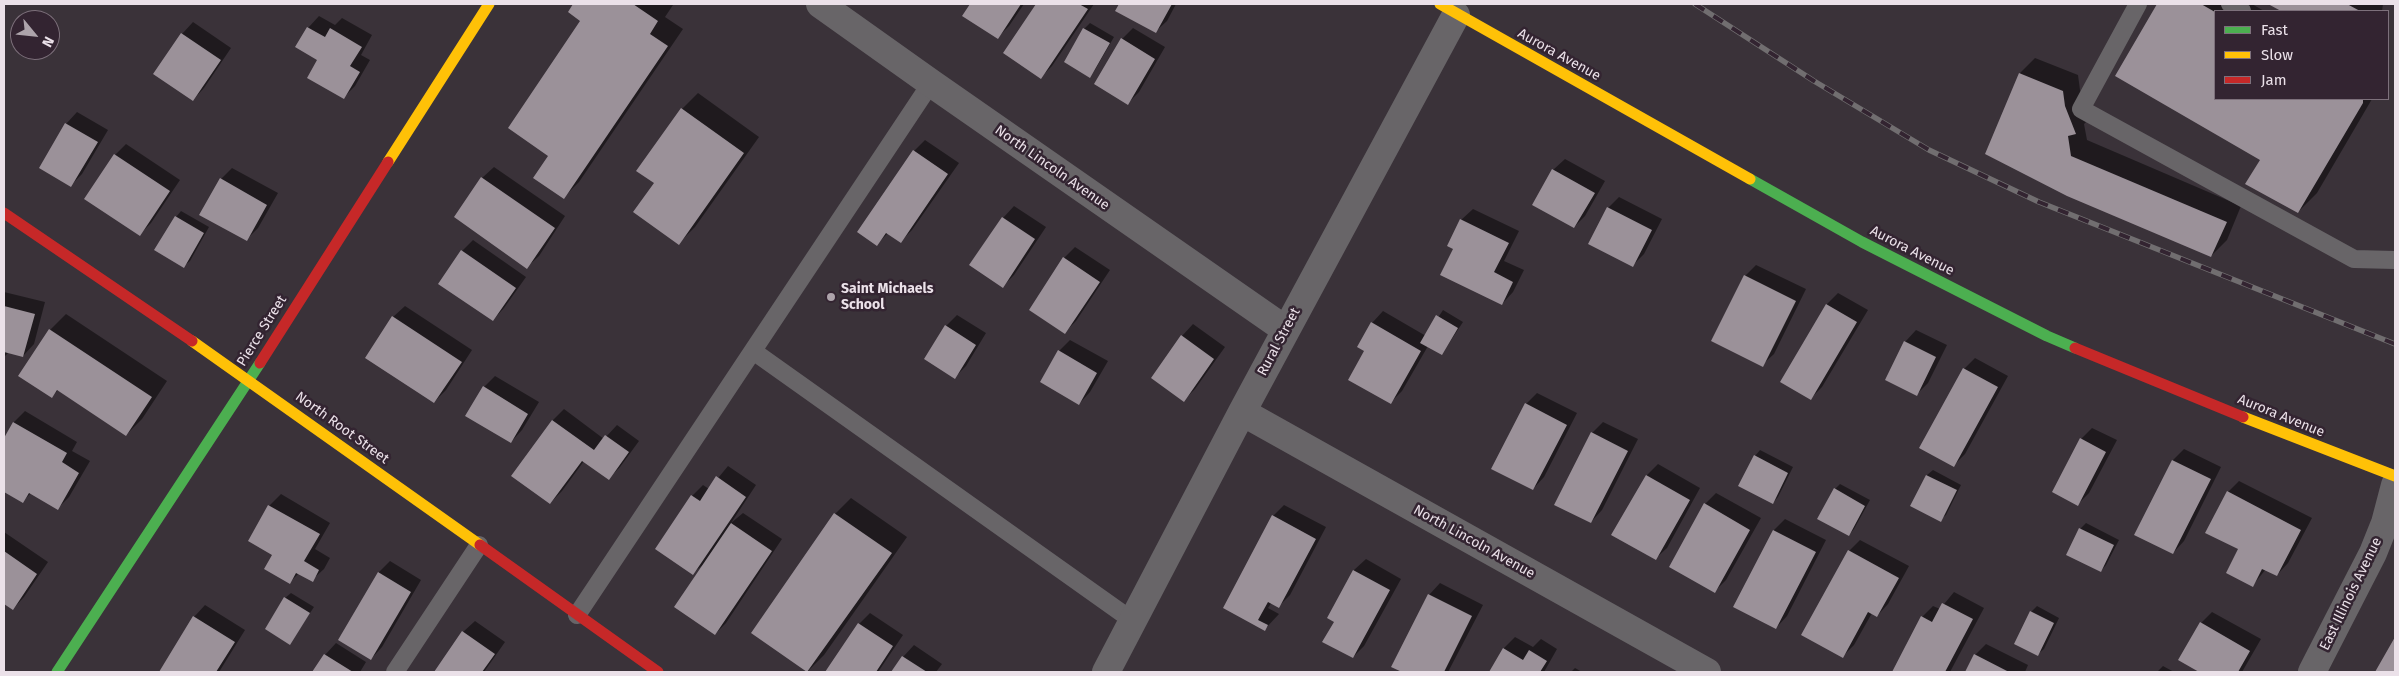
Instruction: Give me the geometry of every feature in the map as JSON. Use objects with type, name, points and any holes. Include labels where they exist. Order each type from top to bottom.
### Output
[{"type":"street","name":"Pierce Street","points":[[57,672],[249,380],[489,4]]},
{"type":"street","name":"North Lincoln Avenue","points":[[820,4],[1286,330]]},
{"type":"street","name":"Rural Street","points":[[1106,672],[1286,330],[1448,9]]},
{"type":"street","name":"Aurora Avenue","points":[[1448,9],[1862,242],[2048,336],[2289,436],[2395,476]]},
{"type":"street","name":"North Root Street","points":[[4,213],[249,380],[658,672]]},
{"type":"street","name":"North Lincoln Avenue","points":[[1242,412],[1707,672]]},
{"type":"street","name":"East Illinois Avenue","points":[[2312,672],[2373,553],[2385,523],[2395,485]]},
{"type":"lane","points":[[2138,4],[2081,109],[2354,259],[2395,260]]},
{"type":"lane","points":[[577,615],[931,83]]},
{"type":"lane","points":[[753,350],[1133,621]]},
{"type":"lane","points":[[395,672],[479,545]]},
{"type":"building","points":[[573,4],[633,4],[658,21],[650,34],[668,46],[564,199],[533,178],[548,156],[508,128],[580,21],[568,12]]},
{"type":"building","points":[[970,4],[1021,4],[998,39],[962,16]]},
{"type":"building","points":[[1036,4],[1079,4],[1088,9],[1041,79],[1003,53]]},
{"type":"building","points":[[1119,4],[1172,4],[1156,33],[1115,11]]},
{"type":"building","points":[[2157,4],[2201,4],[2214,11],[2214,100],[2363,100],[2363,103],[2298,213],[2245,184],[2260,160],[2115,76]]},
{"type":"building","points":[[2268,4],[2347,4],[2358,10],[2279,10]]},
{"type":"building","points":[[307,27],[325,37],[330,28],[362,47],[350,66],[360,72],[344,99],[307,78],[317,60],[295,47]]},
{"type":"building","points":[[1083,28],[1110,43],[1090,78],[1064,62]]},
{"type":"building","points":[[181,33],[221,60],[193,101],[153,74]]},
{"type":"building","points":[[1121,38],[1155,59],[1128,105],[1094,84]]},
{"type":"building","points":[[2019,73],[2063,91],[2065,106],[2076,134],[2068,136],[2071,156],[2227,222],[2211,257],[2067,196],[1985,154]]},
{"type":"building","points":[[681,108],[744,153],[679,245],[633,212],[654,183],[636,171]]},
{"type":"building","points":[[65,123],[98,142],[71,187],[39,168]]},
{"type":"building","points":[[913,150],[948,174],[901,243],[886,233],[877,246],[857,232]]},
{"type":"building","points":[[114,154],[170,191],[140,236],[84,199]]},
{"type":"building","points":[[1552,169],[1595,193],[1574,228],[1532,205]]},
{"type":"building","points":[[481,177],[555,228],[527,269],[454,217]]},
{"type":"building","points":[[220,178],[267,205],[247,241],[199,215]]},
{"type":"building","points":[[1607,207],[1652,230],[1633,267],[1588,244]]},
{"type":"building","points":[[175,216],[204,233],[184,268],[154,250]]},
{"type":"building","points":[[1002,217],[1035,239],[1003,288],[969,265]]},
{"type":"building","points":[[1460,219],[1509,243],[1494,272],[1513,282],[1502,305],[1440,275],[1453,249],[1447,246]]},
{"type":"building","points":[[461,250],[516,288],[493,321],[438,284]]},
{"type":"building","points":[[1063,257],[1100,282],[1065,334],[1029,310]]},
{"type":"building","points":[[1744,275],[1796,301],[1763,367],[1711,341]]},
{"type":"building","points":[[1826,304],[1857,322],[1811,400],[1780,382]]},
{"type":"building","points":[[4,306],[35,314],[23,357],[4,352]]},
{"type":"building","points":[[1436,315],[1458,328],[1442,355],[1420,343]]},
{"type":"building","points":[[392,316],[462,362],[434,403],[365,358]]},
{"type":"building","points":[[1371,322],[1421,351],[1391,404],[1348,380],[1364,351],[1357,347]]},
{"type":"building","points":[[945,325],[976,345],[955,379],[924,359]]},
{"type":"building","points":[[49,329],[152,397],[126,436],[57,390],[52,398],[18,376]]},
{"type":"building","points":[[1181,335],[1214,359],[1184,402],[1151,378]]},
{"type":"building","points":[[1904,341],[1936,357],[1917,396],[1885,380]]},
{"type":"building","points":[[1058,350],[1097,373],[1079,405],[1040,382]]},
{"type":"building","points":[[1963,368],[1998,387],[1954,467],[1919,448]]},
{"type":"building","points":[[483,386],[528,414],[511,443],[465,416]]},
{"type":"building","points":[[1525,403],[1567,425],[1533,490],[1491,469]]},
{"type":"building","points":[[552,420],[594,450],[605,435],[629,452],[609,480],[582,461],[550,504],[511,476]]},
{"type":"building","points":[[13,422],[67,453],[62,462],[79,473],[58,510],[29,493],[23,503],[4,492],[4,438]]},
{"type":"building","points":[[1591,432],[1628,451],[1591,523],[1554,505]]},
{"type":"building","points":[[2080,438],[2106,452],[2078,506],[2052,492]]},
{"type":"building","points":[[1754,455],[1788,473],[1773,504],[1738,486]]},
{"type":"building","points":[[2172,460],[2211,479],[2173,554],[2134,535]]},
{"type":"building","points":[[1646,475],[1690,500],[1656,560],[1611,535]]},
{"type":"building","points":[[1926,475],[1957,490],[1941,522],[1910,506]]},
{"type":"building","points":[[716,476],[746,497],[693,575],[655,549],[691,495],[700,501]]},
{"type":"building","points":[[1834,488],[1865,506],[1849,536],[1817,519]]},
{"type":"building","points":[[2227,491],[2301,530],[2277,576],[2262,569],[2253,587],[2226,573],[2238,549],[2205,533]]},
{"type":"building","points":[[1704,503],[1750,530],[1715,593],[1669,567]]},
{"type":"building","points":[[268,505],[320,534],[304,561],[319,570],[313,582],[296,573],[290,584],[264,569],[272,555],[248,541]]},
{"type":"building","points":[[834,513],[892,553],[807,672],[751,633]]},
{"type":"building","points":[[1272,515],[1316,539],[1279,608],[1268,602],[1258,620],[1268,625],[1265,631],[1223,608]]},
{"type":"building","points":[[731,523],[772,551],[715,635],[674,607]]},
{"type":"building","points":[[2079,528],[2114,545],[2101,572],[2066,555]]},
{"type":"building","points":[[1773,530],[1816,552],[1776,629],[1733,607]]},
{"type":"building","points":[[1848,550],[1899,578],[1877,617],[1868,612],[1843,658],[1801,635]]},
{"type":"building","points":[[4,551],[37,574],[13,610],[4,604]]},
{"type":"building","points":[[1353,570],[1390,590],[1353,658],[1322,642],[1334,622],[1327,618]]},
{"type":"building","points":[[378,572],[411,592],[371,660],[338,640]]},
{"type":"building","points":[[1428,594],[1472,616],[1444,672],[1402,672],[1391,667]]},
{"type":"building","points":[[284,597],[310,613],[290,645],[265,629]]},
{"type":"building","points":[[1942,603],[1973,619],[1945,672],[1892,672],[1921,616],[1932,622]]},
{"type":"building","points":[[2030,611],[2054,623],[2038,656],[2014,644]]},
{"type":"building","points":[[193,616],[235,642],[216,672],[159,672]]},
{"type":"building","points":[[2200,622],[2250,651],[2238,672],[2199,672],[2178,660]]},
{"type":"building","points":[[858,623],[893,646],[876,672],[825,672]]},
{"type":"building","points":[[462,631],[495,654],[482,672],[434,672]]},
{"type":"building","points":[[2395,637],[2395,672],[2375,672]]},
{"type":"building","points":[[1503,648],[1523,660],[1529,650],[1547,661],[1540,672],[1489,672]]},
{"type":"building","points":[[324,654],[353,672],[312,672]]},
{"type":"building","points":[[1974,654],[2009,672],[1965,672]]},
{"type":"building","points":[[902,656],[927,672],[891,672]]},
{"type":"railway","points":[[1695,4],[1814,81],[1929,150],[2039,202],[2395,344]]},
{"type":"traffic: fast","points":[[1750,179],[1862,242],[2047,336],[2075,348]]},
{"type":"traffic: fast","points":[[57,672],[260,363]]},
{"type":"traffic: slow","points":[[388,162],[489,4]]},
{"type":"traffic: slow","points":[[1440,4],[1750,179]]},
{"type":"traffic: slow","points":[[192,341],[480,545]]},
{"type":"traffic: slow","points":[[2243,417],[2395,476]]},
{"type":"traffic: jam","points":[[260,363],[388,162]]},
{"type":"traffic: jam","points":[[4,213],[192,341]]},
{"type":"traffic: jam","points":[[2075,348],[2243,417]]},
{"type":"traffic: jam","points":[[480,545],[658,672]]},
{"type":"place","name":"Saint Michaels School","points":[[831,297]]}]
